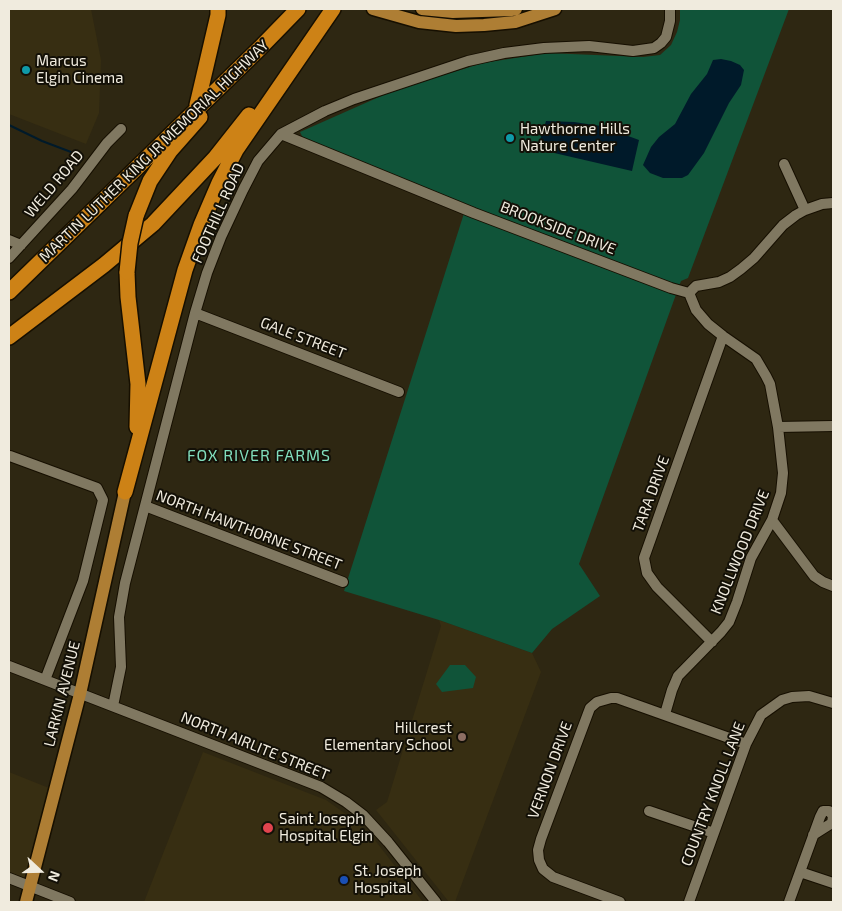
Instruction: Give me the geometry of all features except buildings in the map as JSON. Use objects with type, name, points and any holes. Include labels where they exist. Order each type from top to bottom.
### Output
[{"type":"highway","points":[[197,105],[218,9]]},
{"type":"highway","points":[[176,128],[289,9]]},
{"type":"highway","name":"MARTIN LUTHER KING JR MEMORIAL HIGHWAY","points":[[9,292],[298,9]]},
{"type":"highway","points":[[125,492],[185,270],[219,183],[236,150],[333,9]]},
{"type":"highway","name":"MARTIN LUTHER KING JR MEMORIAL HIGHWAY","points":[[9,337],[104,265],[153,224],[215,158],[333,9]]},
{"type":"highway","points":[[125,492],[138,416],[138,384],[127,272],[130,243],[136,216],[150,180],[170,151],[260,48]]},
{"type":"main road","points":[[373,9],[418,22],[456,26],[515,22],[555,9]]},
{"type":"main road","points":[[422,9],[453,12],[516,9]]},
{"type":"main road","name":"LARKIN AVENUE","points":[[26,902],[80,694],[125,492]]},
{"type":"street","name":"FOOTHILL ROAD","points":[[114,706],[121,668],[119,617],[125,583],[195,313],[214,254],[258,160],[281,134],[339,104],[481,57],[544,48],[580,46],[633,51],[654,48],[662,43],[666,37],[670,21],[670,9]]},
{"type":"street","name":"WELD ROAD","points":[[9,258],[72,189],[107,143],[121,128]]},
{"type":"street","name":"BROOKSIDE DRIVE","points":[[281,134],[474,212],[671,288],[689,293]]},
{"type":"street","points":[[784,164],[805,210]]},
{"type":"street","points":[[689,293],[696,286],[719,282],[730,277],[754,258],[784,225],[805,210],[822,204],[833,203]]},
{"type":"street","points":[[9,240],[21,245]]},
{"type":"street","name":"KNOLLWOOD DRIVE","points":[[665,714],[678,676],[729,622],[751,558],[772,520],[780,493],[783,473],[778,427],[770,384],[756,359],[708,324],[696,310],[689,293]]},
{"type":"street","name":"GALE STREET","points":[[195,313],[400,392]]},
{"type":"street","name":"TARA DRIVE","points":[[712,642],[657,587],[647,572],[644,558],[722,336]]},
{"type":"street","points":[[778,427],[833,426]]},
{"type":"street","points":[[10,456],[97,488],[103,500],[83,581],[44,680]]},
{"type":"street","name":"NORTH HAWTHORNE STREET","points":[[145,506],[343,582]]},
{"type":"street","points":[[772,520],[814,576],[833,586]]},
{"type":"street","name":"NORTH AIRLITE STREET","points":[[9,666],[321,787],[362,815],[388,842],[436,902]]},
{"type":"street","name":"COUNTRY KNOLL LANE","points":[[689,902],[746,744],[761,715],[782,700],[792,697],[809,696],[833,703]]},
{"type":"street","name":"VERNON DRIVE","points":[[620,902],[553,877],[543,869],[539,860],[538,850],[588,711],[593,704],[604,699],[617,698],[665,714]]},
{"type":"street","points":[[665,714],[746,744]]},
{"type":"street","points":[[649,811],[714,833]]},
{"type":"street","points":[[788,902],[813,835]]},
{"type":"street","points":[[800,872],[833,883]]},
{"type":"street","points":[[9,878],[70,902]]},
{"type":"shaded area","points":[[9,9],[91,9],[101,60],[99,113],[86,144],[9,114]]},
{"type":"shaded area","name":"Hillcrest Elementary School","points":[[439,620],[532,653],[541,672],[455,902],[449,902],[376,810],[387,802],[441,626]]},
{"type":"shaded area","name":"Saint Joseph Hospital Elgin","points":[[203,752],[326,800],[350,817],[374,839],[423,902],[144,902]]},
{"type":"shaded area","points":[[9,772],[54,790],[29,884],[9,876]]},
{"type":"green space","name":"Hawthorne Hills Nature Center","points":[[680,9],[789,9],[688,278],[681,281],[579,564],[600,596],[552,629],[532,653],[439,620],[344,591],[466,207],[303,138],[300,132],[397,89],[483,63],[547,53],[643,57],[660,55],[671,45],[677,32]]},
{"type":"green space","points":[[450,665],[465,665],[476,677],[473,688],[442,692],[436,684]]},
{"type":"water","points":[[721,59],[740,65],[744,70],[741,85],[729,103],[704,153],[688,175],[682,178],[663,178],[650,173],[643,165],[651,147],[659,137],[675,124],[691,94],[707,74],[713,60]]},
{"type":"water","points":[[546,121],[574,122],[601,126],[639,140],[632,171],[537,149]]},
{"type":"waterway","points":[[9,125],[71,152],[79,160]]},
{"type":"place","name":"Marcus Elgin Cinema","points":[[26,70]]},
{"type":"place","name":"Hawthorne Hills Nature Center","points":[[510,138]]},
{"type":"place","name":"Hillcrest Elementary School","points":[[462,737]]},
{"type":"place","name":"Saint Joseph Hospital Elgin","points":[[268,828]]},
{"type":"place","name":"St. Joseph Hospital","points":[[344,880]]},
{"type":"district","name":"FOX RIVER FARMS","points":[[259,456]]}]
